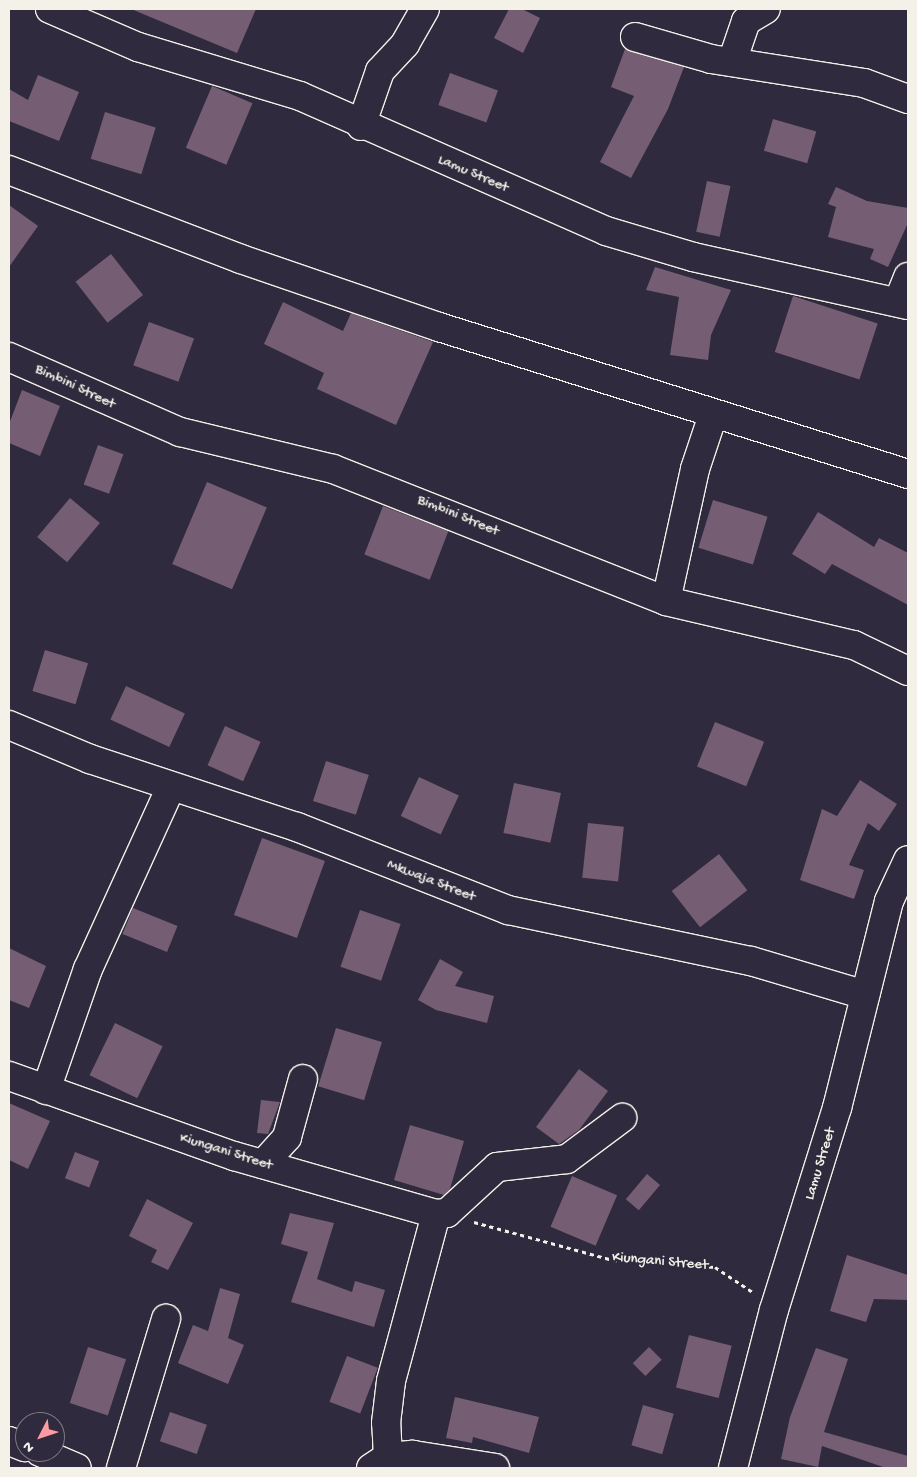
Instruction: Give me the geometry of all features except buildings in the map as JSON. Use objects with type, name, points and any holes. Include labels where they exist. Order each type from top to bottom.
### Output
[{"type":"street","name":"Lamu Street","points":[[50,9],[138,47],[300,96],[361,126],[606,231],[693,257],[903,304]]},
{"type":"street","points":[[361,126],[380,71],[405,44],[425,9]]},
{"type":"street","points":[[732,62],[746,21],[766,9]]},
{"type":"street","points":[[634,37],[732,62],[818,73],[908,98]]},
{"type":"street","points":[[9,170],[241,258],[713,415],[800,437],[908,474]]},
{"type":"street","points":[[903,304],[908,277]]},
{"type":"street","name":"Bimbini Street","points":[[9,357],[180,432],[333,469],[666,601],[854,645],[908,671]]},
{"type":"street","points":[[666,601],[695,469],[713,415]]},
{"type":"street","name":"Mkwaja Street","points":[[9,725],[171,787],[297,828],[508,910],[751,961],[865,995]]},
{"type":"street","points":[[46,1090],[88,969],[171,787]]},
{"type":"street","name":"Lamu Street","points":[[733,1468],[774,1310],[838,1108],[889,901],[908,861]]},
{"type":"street","name":"Kiungani Street","points":[[9,1076],[263,1164],[442,1214]]},
{"type":"street","points":[[263,1164],[287,1137],[303,1079]]},
{"type":"street","points":[[495,1468],[413,1455],[380,1463],[391,1380],[442,1214],[497,1166],[567,1159],[622,1118]]},
{"type":"street","points":[[121,1468],[166,1319]]},
{"type":"street","points":[[63,1462],[77,1468]]},
{"type":"path","name":"Kiungani Street","points":[[442,1214],[613,1260],[715,1267],[742,1282],[774,1310]]}]
